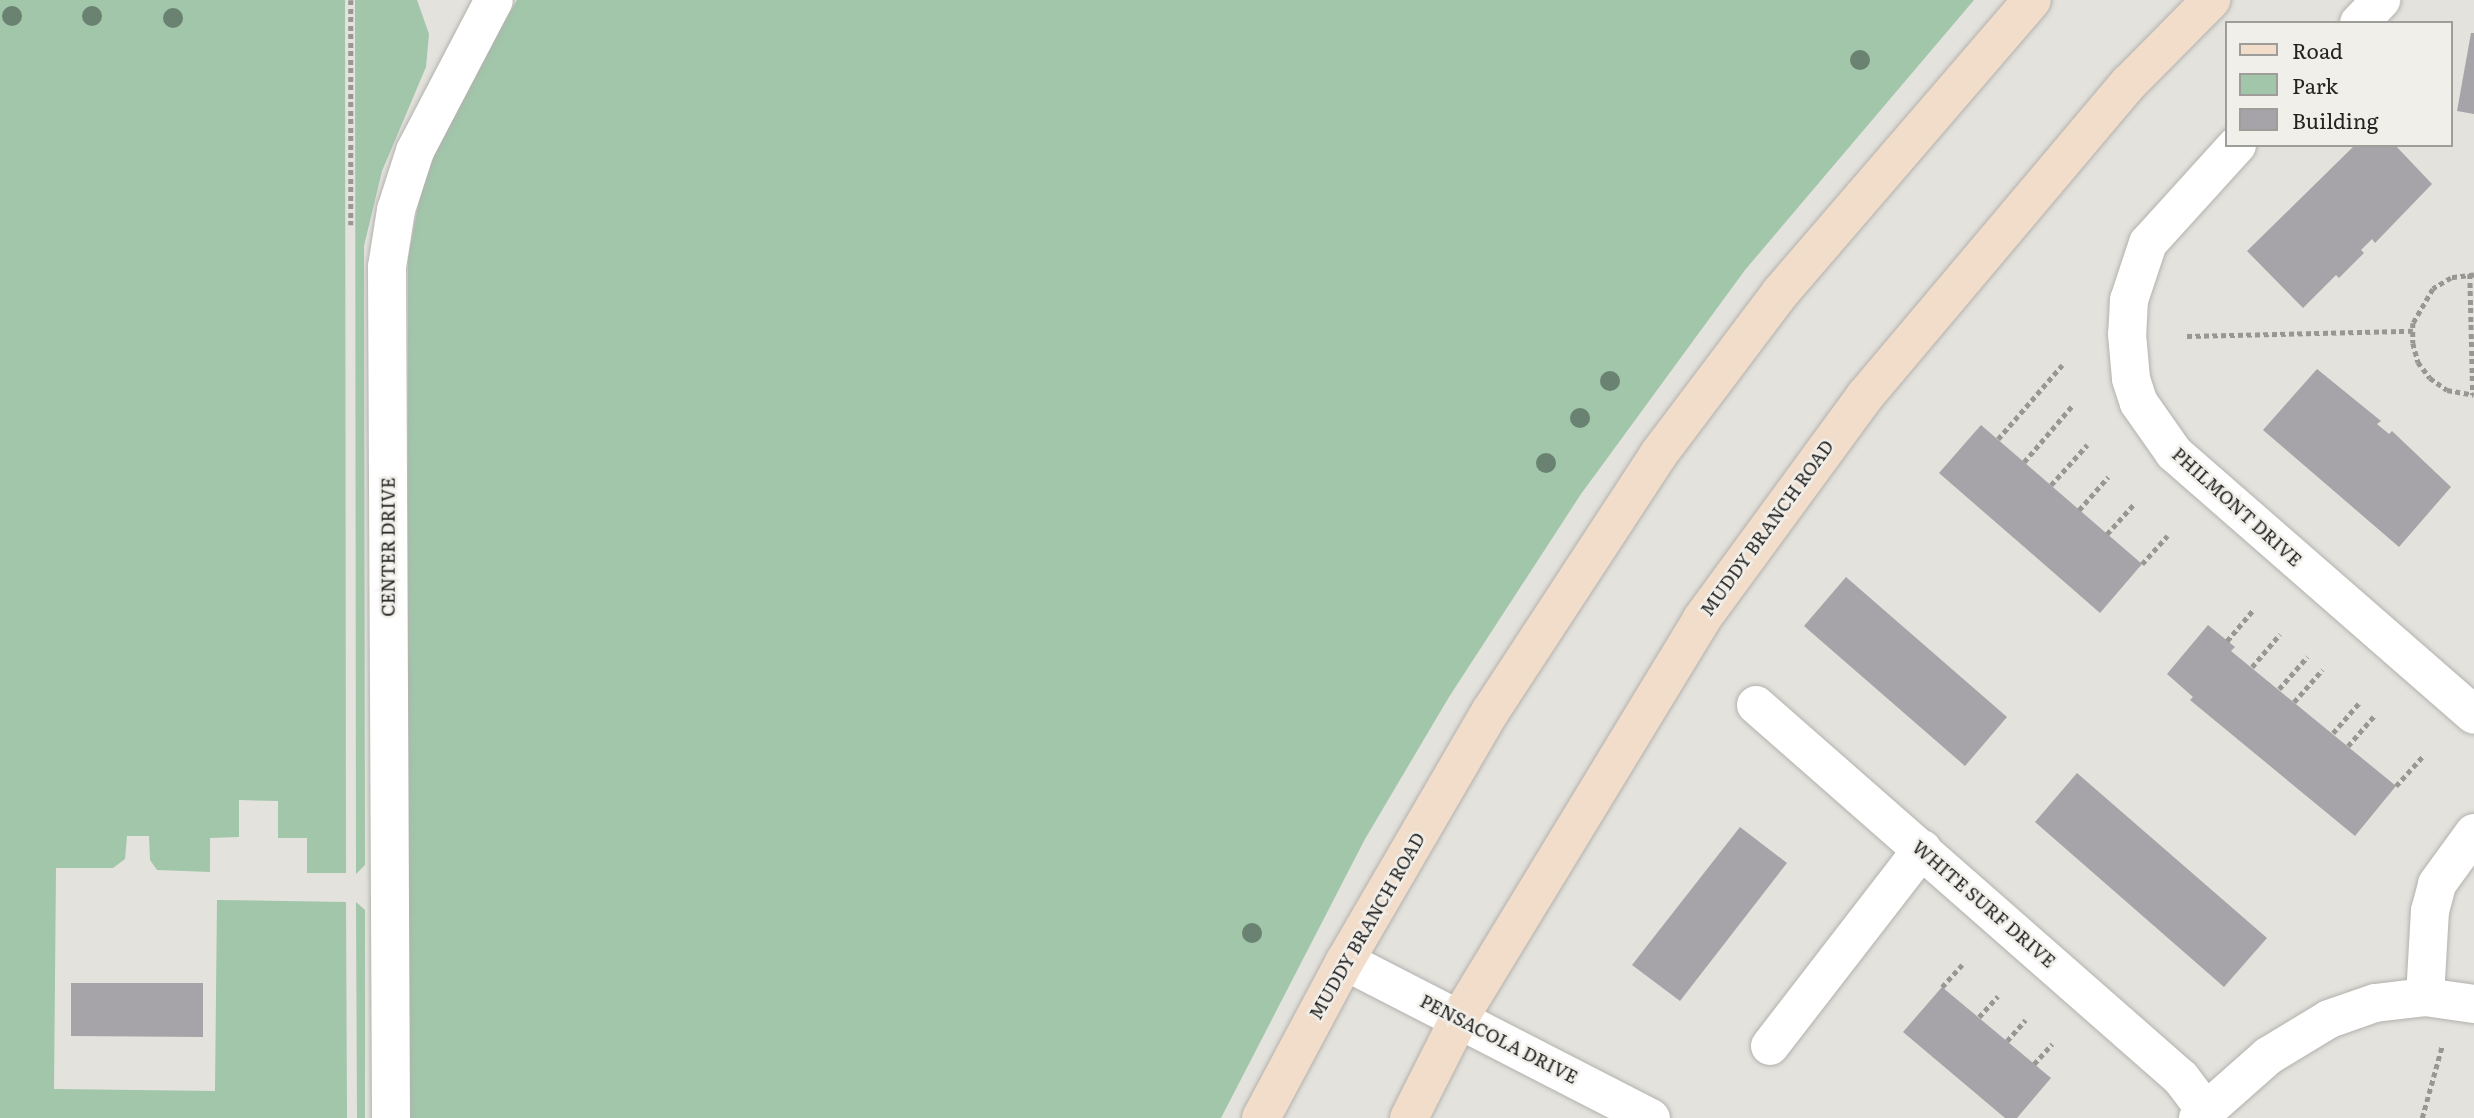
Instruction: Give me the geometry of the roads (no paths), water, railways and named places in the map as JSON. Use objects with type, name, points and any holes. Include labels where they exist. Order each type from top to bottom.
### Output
[{"type":"main road","name":"MUDDY BRANCH ROAD","points":[[1261,1118],[1345,961],[1490,712],[1658,455],[1780,293],[2032,0]]},
{"type":"main road","name":"MUDDY BRANCH ROAD","points":[[1409,1118],[1460,1017],[1700,620],[1865,396],[2129,83],[2211,0]]},
{"type":"street","name":"CENTER DRIVE","points":[[391,1118],[387,267],[397,211],[415,151],[494,0]]},
{"type":"street","points":[[2361,21],[2381,0]]},
{"type":"street","name":"PHILMONT DRIVE","points":[[2235,147],[2148,243],[2129,300],[2127,323],[2131,379],[2139,402],[2174,453],[2474,715]]},
{"type":"street","name":"WHITE SURF DRIVE","points":[[1756,705],[2181,1078],[2202,1114]]},
{"type":"street","points":[[2425,997],[2430,911],[2437,884],[2474,833]]},
{"type":"street","points":[[1770,1046],[1922,849]]},
{"type":"street","name":"PENSACOLA DRIVE","points":[[1345,961],[1460,1017],[1651,1118]]},
{"type":"street","points":[[2202,1114],[2268,1056],[2329,1019],[2375,1003],[2425,997],[2474,1004]]}]
